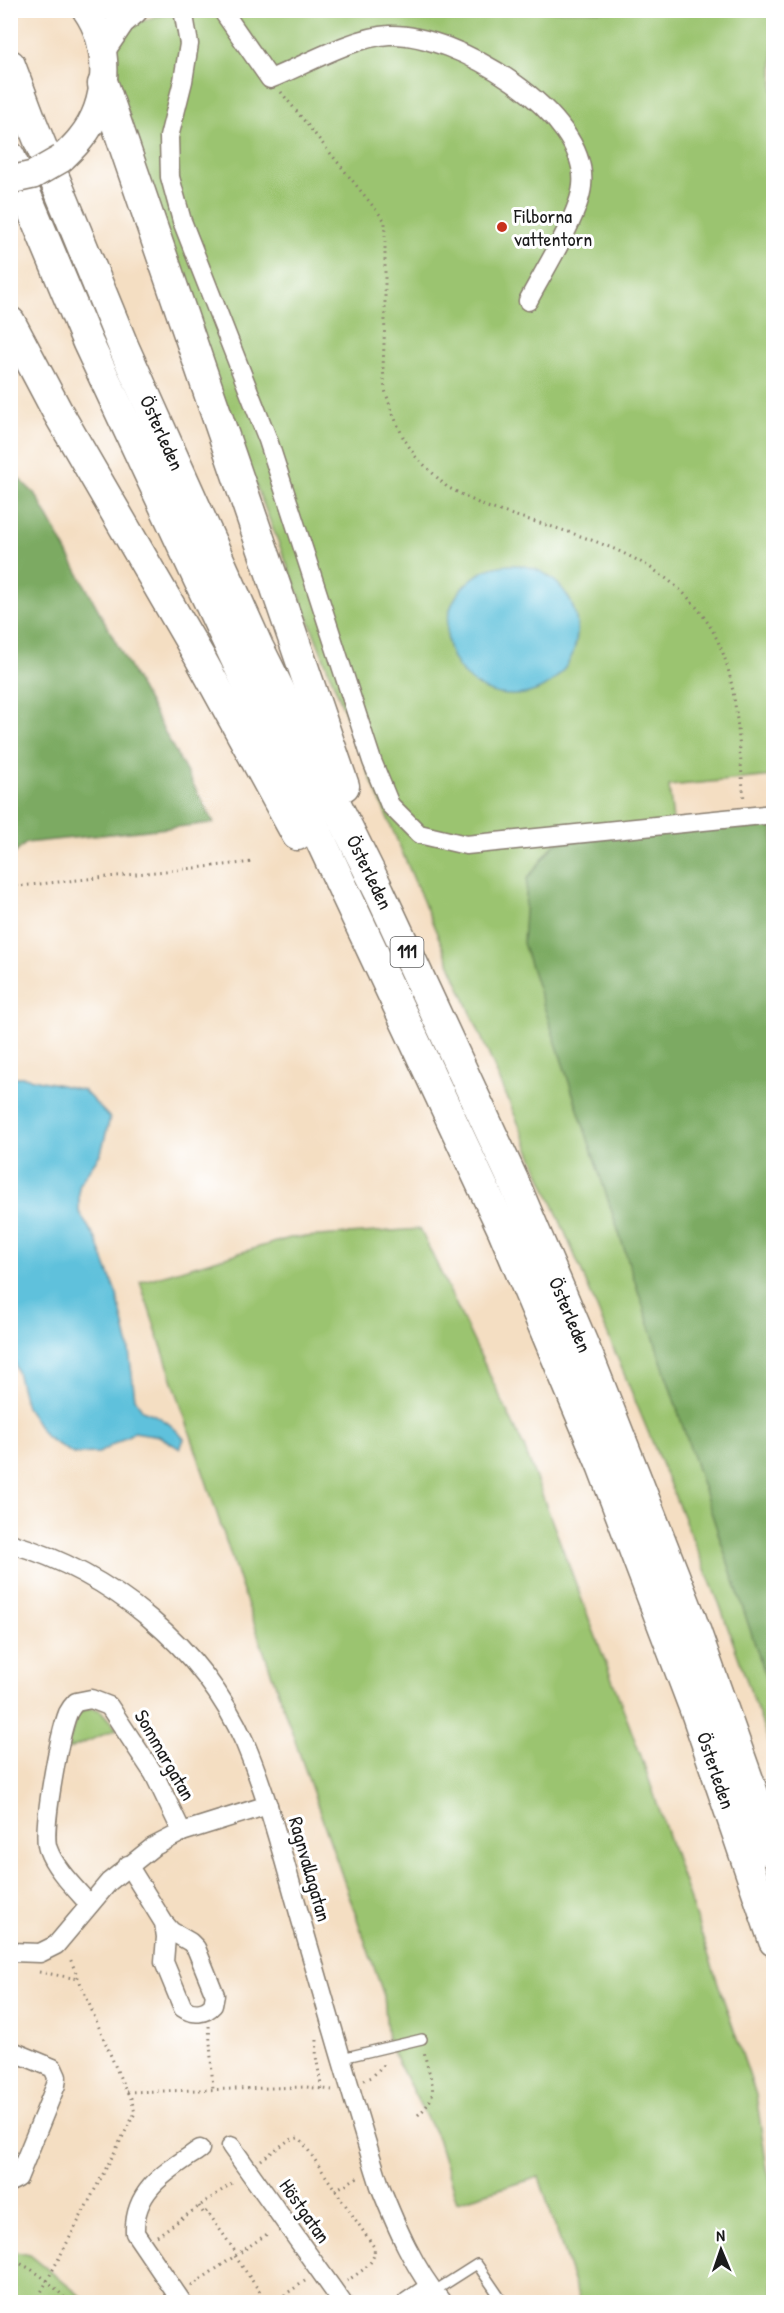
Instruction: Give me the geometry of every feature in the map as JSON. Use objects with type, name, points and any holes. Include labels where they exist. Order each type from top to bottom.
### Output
[{"type":"main road","name":"Österleden","points":[[10,65],[124,348],[258,647],[379,891],[512,1178],[590,1361],[690,1616],[774,1853]]},
{"type":"main road","points":[[103,84],[305,667],[379,891]]},
{"type":"main road","name":"Österleden","points":[[10,157],[88,343],[502,1230],[602,1466],[697,1715],[774,1941]]},
{"type":"main road","points":[[10,322],[57,411],[199,656],[343,919],[416,1044]]},
{"type":"street","points":[[10,180],[33,175],[61,159],[82,138],[96,112],[103,84],[102,49],[97,31],[86,10]]},
{"type":"street","points":[[102,49],[121,21],[134,10]]},
{"type":"street","points":[[183,10],[189,44],[183,81],[169,137],[170,177],[182,221],[268,440],[372,761],[390,805],[419,834],[466,845],[774,814]]},
{"type":"street","points":[[222,10],[270,80],[349,45],[373,37],[390,35],[418,37],[466,54],[498,71],[550,115],[573,144],[582,184],[579,199],[567,227],[528,302]]},
{"type":"street","name":"Ragnvallagatan","points":[[12,1544],[57,1559],[108,1588],[158,1626],[198,1668],[234,1723],[244,1741],[268,1805],[350,2086],[391,2214],[435,2294]]},
{"type":"street","name":"Sommargatan","points":[[89,1904],[58,1867],[47,1848],[45,1829],[68,1712],[76,1701],[91,1699],[108,1706],[154,1774],[182,1832]]},
{"type":"street","name":"Sommargatan","points":[[56,1945],[89,1904],[128,1865],[153,1847],[182,1832],[268,1805]]},
{"type":"street","points":[[128,1865],[164,1923],[171,1931],[196,1948],[215,1995],[214,2002],[208,2010],[193,2013],[183,2008],[164,1962],[166,1937],[164,1923]]},
{"type":"street","points":[[10,1952],[40,1953],[56,1945]]},
{"type":"street","points":[[10,2050],[53,2068],[57,2077],[56,2085],[18,2178],[10,2182]]},
{"type":"street","name":"Höstgatan","points":[[231,2146],[338,2297]]},
{"type":"street","points":[[180,2299],[135,2233],[134,2221],[143,2198],[155,2180],[200,2149]]},
{"type":"street","points":[[407,2302],[435,2294]]},
{"type":"lane","points":[[342,2058],[422,2039]]},
{"type":"lane","points":[[435,2294],[477,2264],[503,2302]]},
{"type":"path","points":[[270,80],[331,151],[385,221],[383,368],[385,390],[392,412],[415,456],[447,487],[464,497],[484,506],[618,550],[661,573],[681,590],[712,631],[724,655],[730,675],[745,817]]},
{"type":"path","points":[[10,887],[253,862]]},
{"type":"path","points":[[10,1463],[14,1468],[12,1544]]},
{"type":"path","points":[[36,2302],[135,2113],[66,1951],[56,1945]]},
{"type":"path","points":[[33,1971],[79,1979]]},
{"type":"path","points":[[208,2010],[213,2090]]},
{"type":"path","points":[[317,2037],[316,2056],[322,2090]]},
{"type":"path","points":[[418,2115],[430,2104],[434,2093],[426,2066],[422,2039]]},
{"type":"path","points":[[127,2092],[306,2087],[322,2090],[350,2086],[372,2077],[382,2065],[381,2049]]},
{"type":"path","points":[[143,2245],[289,2140],[298,2138],[374,2247],[375,2254],[372,2262],[338,2297]]},
{"type":"path","points":[[335,2190],[375,2168]]},
{"type":"path","points":[[199,2206],[204,2214],[207,2211],[267,2302]]},
{"type":"path","points":[[180,2299],[284,2221]]},
{"type":"path","points":[[10,2259],[47,2278],[68,2302]]},
{"type":"path","points":[[274,2302],[320,2271]]},
{"type":"green space","points":[[191,11],[773,11],[773,776],[669,786],[773,1699],[773,1754],[719,1603],[581,1270],[373,784],[203,350],[115,88],[116,40],[129,26],[157,16],[191,13]]},
{"type":"green space","points":[[11,471],[36,495],[214,823],[26,843],[11,857]]},
{"type":"green space","points":[[773,821],[773,1699],[523,943],[527,879],[555,843]]},
{"type":"green space","points":[[420,1229],[524,1447],[641,1756],[756,2095],[767,2168],[773,2191],[773,2302],[580,2302],[539,2177],[457,2202],[437,2138],[388,2043],[384,1996],[239,1580],[140,1282],[290,1238]]},
{"type":"green space","points":[[91,1708],[100,1710],[117,1729],[67,1750],[77,1713]]},
{"type":"green space","points":[[11,2251],[30,2255],[83,2298],[81,2302],[11,2302]]},
{"type":"water","points":[[512,565],[537,570],[558,584],[572,605],[577,630],[572,655],[558,676],[537,690],[512,695],[487,690],[466,676],[452,655],[447,630],[452,605],[466,584],[487,570]]},
{"type":"water","points":[[10,1077],[24,1077],[83,1090],[110,1118],[101,1153],[79,1184],[79,1212],[96,1239],[117,1295],[128,1343],[135,1398],[142,1410],[165,1421],[184,1439],[180,1449],[159,1436],[134,1432],[99,1453],[73,1454],[46,1437],[26,1407],[10,1344]]},
{"type":"place","name":"Filborna vattentorn","points":[[502,227]]}]
